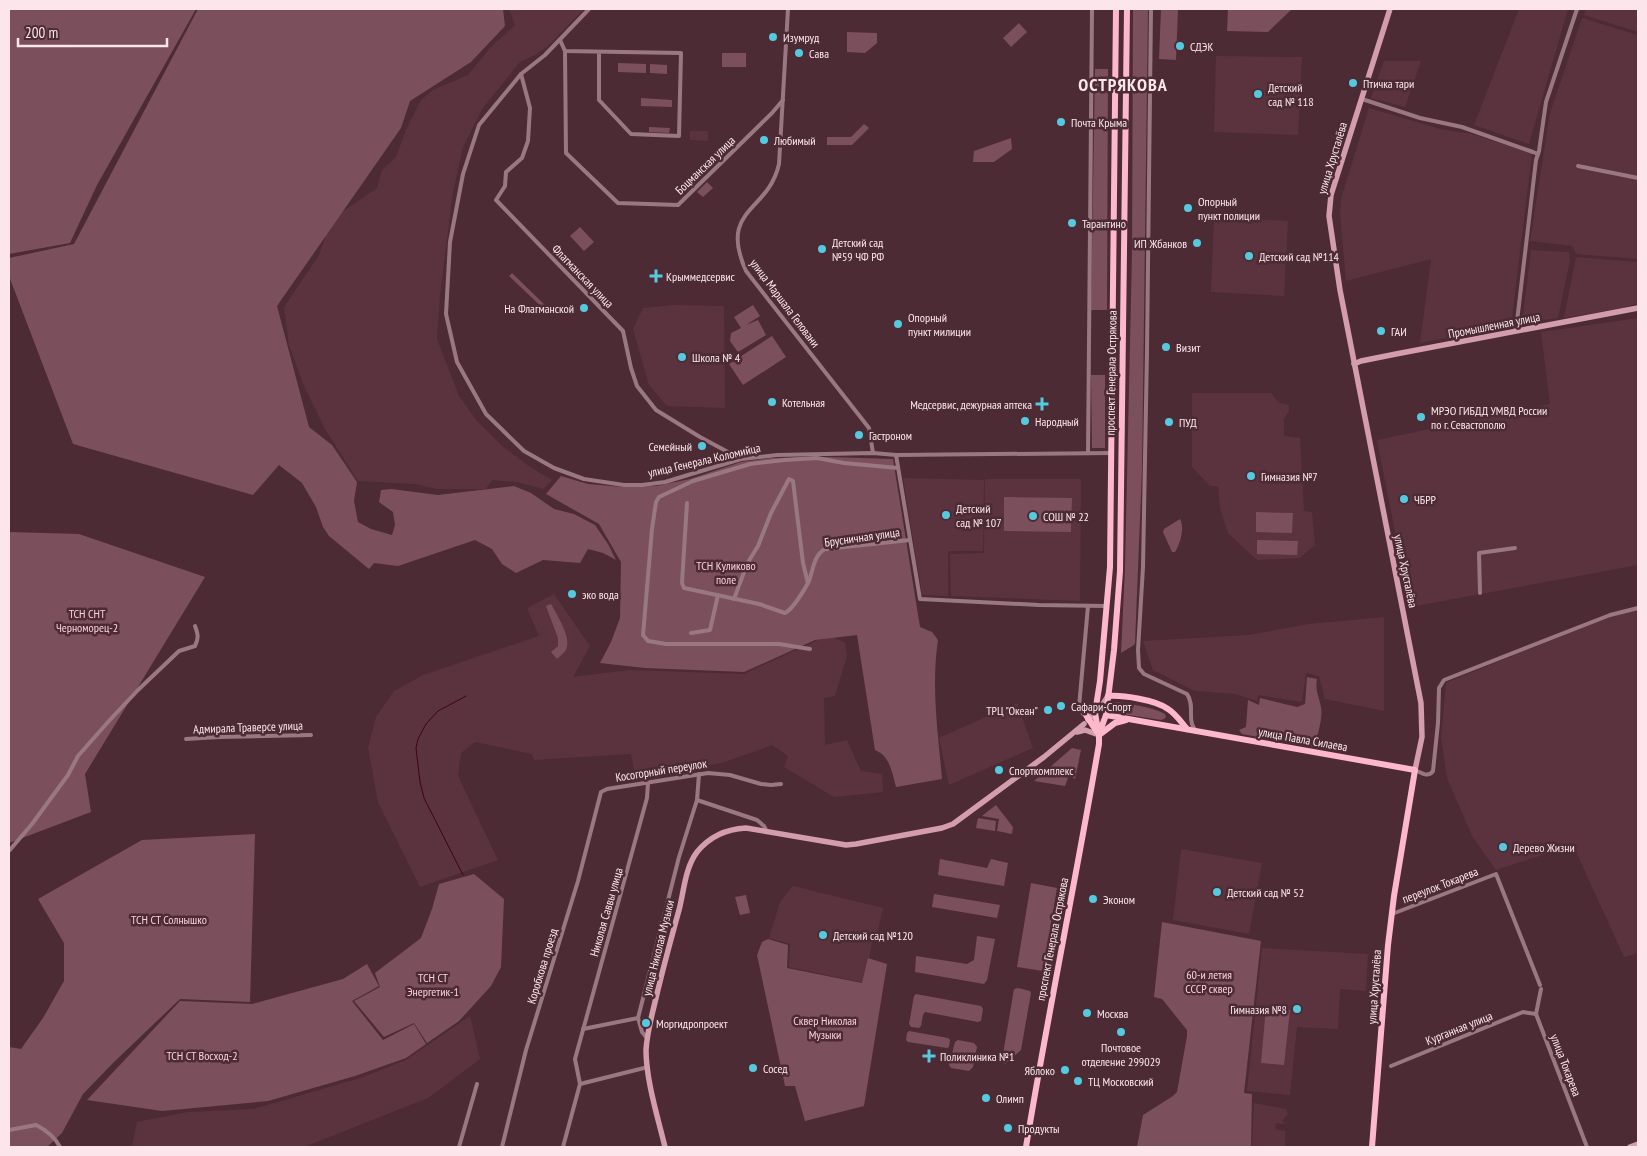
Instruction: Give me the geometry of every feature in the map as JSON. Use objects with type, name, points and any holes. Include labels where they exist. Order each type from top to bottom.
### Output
[{"type":"main road","name":"проспект Генерала Острякова","points":[[1099,735],[1095,713],[1100,681],[1110,568],[1116,9]]},
{"type":"main road","name":"проспект Генерала Острякова","points":[[1026,1147],[1090,797],[1099,735],[1106,715],[1114,650],[1120,571],[1127,9]]},
{"type":"main road","name":"улица Хрусталёва","points":[[1372,1147],[1384,1020],[1388,945],[1422,737],[1421,703],[1354,364],[1333,252],[1329,216],[1330,195],[1390,9]]},
{"type":"main road","name":"Промышленная улица","points":[[1354,364],[1516,330],[1638,308]]},
{"type":"main road","points":[[1100,681],[1101,708],[1106,715]]},
{"type":"main road","points":[[767,832],[846,845],[942,828],[961,819],[1068,738],[1101,708],[1108,696],[1118,696],[1167,708],[1169,717],[1167,722],[1163,724]]},
{"type":"main road","name":"улица Павла Силаева","points":[[1167,708],[1187,729]]},
{"type":"main road","name":"улица Павла Силаева","points":[[1106,715],[1416,770]]},
{"type":"main road","points":[[1099,735],[1115,723],[1132,719]]},
{"type":"main road","points":[[1086,720],[1099,735]]},
{"type":"main road","points":[[1068,738],[1081,731],[1090,731],[1099,735]]},
{"type":"main road","name":"улица Николая Музыки","points":[[664,1147],[648,1067],[647,1038],[662,970],[691,863],[703,846],[714,836],[730,830],[746,828],[767,832]]},
{"type":"main road","points":[[1630,1147],[1638,1144]]},
{"type":"street","name":"улица Генерала Коломийца","points":[[589,9],[545,55],[521,74],[479,125],[463,174],[450,242],[446,314],[457,362],[486,414],[524,452],[554,468],[584,479],[642,485],[665,482],[742,459],[777,455],[873,453],[896,456],[1112,454]]},
{"type":"street","name":"улица Маршала Геловани","points":[[788,9],[780,164],[778,171],[762,197],[746,214],[740,224],[737,235],[740,259],[746,271],[764,295],[869,428],[873,453]]},
{"type":"street","points":[[1088,453],[1092,9]]},
{"type":"street","points":[[1151,9],[1143,568],[1138,650],[1140,668],[1144,674],[1187,694],[1192,710],[1192,724],[1196,732]]},
{"type":"street","points":[[1516,330],[1536,160],[1546,102],[1577,9]]},
{"type":"street","points":[[560,40],[565,51],[681,53],[679,136],[631,134],[599,100],[599,52]]},
{"type":"street","name":"Боцманская улица","points":[[565,51],[566,154],[618,203],[678,205],[783,100]]},
{"type":"street","name":"Флагманская улица","points":[[521,74],[530,108],[528,141],[522,158],[506,172],[505,186],[496,200],[623,331],[637,386],[656,410],[700,437],[742,459]]},
{"type":"street","points":[[1362,99],[1420,118],[1462,127],[1538,154]]},
{"type":"street","points":[[1578,166],[1638,178]]},
{"type":"street","points":[[896,456],[920,599],[1039,605],[1106,606]]},
{"type":"street","points":[[810,649],[779,644],[666,644],[648,641],[643,635],[652,529],[657,499],[693,481],[750,464],[817,458],[844,463],[898,468]]},
{"type":"street","points":[[687,503],[683,586],[686,589],[734,599],[772,513],[789,479],[793,481],[803,563],[808,583]]},
{"type":"street","name":"Брусничная улица","points":[[734,599],[786,612],[791,609],[808,583],[816,558],[821,551],[910,540]]},
{"type":"street","points":[[1480,593],[1479,553],[1515,548]]},
{"type":"street","points":[[691,633],[710,630],[718,595]]},
{"type":"street","points":[[1086,720],[1079,707],[1088,606]]},
{"type":"street","points":[[1416,770],[1426,775],[1433,771],[1438,723],[1439,688],[1444,680],[1610,614],[1638,608]]},
{"type":"street","points":[[9,851],[32,824],[68,774],[78,756],[108,722],[179,651],[195,646],[198,634],[195,626]]},
{"type":"street","name":"Адмирала Траверсе улица","points":[[186,739],[311,735]]},
{"type":"street","name":"Косогорный переулок","points":[[603,790],[717,772],[761,784],[772,786],[781,784]]},
{"type":"street","points":[[647,1038],[642,1032],[638,1018],[680,857],[697,800],[699,774]]},
{"type":"street","name":"Николая Саввы улица","points":[[580,1084],[575,1059],[644,808],[648,783]]},
{"type":"street","name":"Коробкова проезд","points":[[502,1147],[526,1050],[578,881],[603,790]]},
{"type":"street","points":[[697,800],[757,820],[764,826],[767,832]]},
{"type":"street","name":"переулок Токарева","points":[[1392,914],[1496,874],[1541,987],[1536,1014]]},
{"type":"street","name":"Курганная улица","points":[[1391,1066],[1524,1012],[1536,1014]]},
{"type":"street","name":"улица Токарева","points":[[1536,1014],[1587,1147]]},
{"type":"street","points":[[583,1028],[638,1018]]},
{"type":"street","points":[[562,1147],[580,1084],[648,1067]]},
{"type":"street","points":[[459,1147],[477,1084]]},
{"type":"street","points":[[9,1130],[36,1125],[45,1130],[57,1141],[60,1147]]},
{"type":"shaded area","points":[[509,9],[584,9],[548,46],[520,62],[483,108],[463,147],[453,192],[440,296],[437,339],[459,396],[477,421],[501,445],[530,467],[552,480],[543,489],[517,482],[492,480],[486,489],[437,489],[415,484],[358,481],[325,429],[304,386],[289,345],[284,307],[319,255],[328,229],[342,212],[377,188],[382,170],[396,157],[406,130],[421,100],[433,90],[468,75],[491,47],[515,25]]},
{"type":"shaded area","points":[[1519,9],[1568,9],[1529,144],[1474,125]]},
{"type":"shaded area","points":[[1586,9],[1638,9],[1638,32],[1584,15]]},
{"type":"shaded area","points":[[1582,18],[1638,35],[1638,259],[1576,254],[1572,246],[1530,241],[1550,113]]},
{"type":"shaded area","name":"Детский сад № 118","points":[[1216,56],[1302,57],[1298,135],[1214,132]]},
{"type":"shaded area","points":[[1384,61],[1421,61],[1405,107],[1371,98]]},
{"type":"shaded area","points":[[1369,108],[1440,129],[1471,134],[1532,153],[1511,326],[1420,343],[1431,259],[1346,281],[1340,214],[1341,199]]},
{"type":"shaded area","points":[[690,131],[708,131],[708,141],[690,140]]},
{"type":"shaded area","name":"Детский сад №114","points":[[1214,217],[1288,221],[1284,296],[1211,292]]},
{"type":"shaded area","points":[[1531,250],[1569,252],[1570,260],[1558,318],[1522,323]]},
{"type":"shaded area","points":[[1576,257],[1638,262],[1638,303],[1623,308],[1564,318]]},
{"type":"shaded area","name":"Школа № 4","points":[[673,305],[724,306],[725,408],[667,406],[649,385],[633,329],[643,308]]},
{"type":"shaded area","points":[[1638,318],[1638,565],[1410,607],[1377,440],[1550,404],[1541,332]]},
{"type":"shaded area","name":"Гимназия №7","points":[[1192,393],[1271,393],[1279,403],[1289,405],[1289,411],[1284,419],[1284,436],[1300,438],[1304,511],[1312,512],[1315,545],[1300,558],[1257,560],[1228,533],[1220,508],[1218,486],[1210,486],[1192,467]]},
{"type":"shaded area","name":"Детский сад № 107","points":[[903,478],[984,480],[983,551],[948,551],[948,596],[922,595]]},
{"type":"shaded area","name":"СОШ № 22","points":[[985,479],[1081,479],[1080,601],[951,596],[950,554],[984,553]]},
{"type":"shaded area","points":[[554,594],[590,646],[573,677],[629,670],[744,674],[829,635],[845,643],[847,656],[835,696],[824,698],[825,745],[847,740],[861,771],[882,774],[883,792],[834,797],[784,767],[788,756],[772,745],[725,762],[636,780],[631,754],[534,760],[532,754],[475,742],[461,753],[458,776],[498,860],[420,887],[378,802],[368,748],[376,717],[394,691],[423,675],[539,636],[527,608]]},
{"type":"shaded area","points":[[1638,610],[1638,953],[1624,957],[1573,845],[1496,870],[1472,836],[1447,778],[1441,738],[1446,683],[1610,616]]},
{"type":"shaded area","points":[[1384,617],[1384,711],[1325,699],[1319,676],[1306,673],[1302,702],[1258,695],[1257,701],[1235,694],[1195,691],[1153,670],[1143,641],[1248,635],[1309,624]]},
{"type":"shaded area","points":[[1017,703],[1033,748],[949,785],[939,738]]},
{"type":"shaded area","name":"Детский сад № 52","points":[[1181,849],[1262,863],[1249,934],[1173,920]]},
{"type":"shaded area","name":"Детский сад №120","points":[[793,886],[883,908],[875,942],[872,941],[865,983],[789,967],[790,944],[769,938],[780,902]]},
{"type":"shaded area","name":"Гимназия №8","points":[[1262,948],[1368,954],[1366,991],[1340,989],[1338,1029],[1297,1027],[1290,1095],[1247,1091]]},
{"type":"shaded area","points":[[470,1016],[480,1059],[428,1098],[304,1147],[132,1147],[137,1122],[188,1112],[254,1109],[363,1077],[406,1060]]},
{"type":"shaded area","points":[[1254,1103],[1286,1109],[1288,1114],[1282,1121],[1286,1124],[1276,1123],[1275,1129],[1285,1131],[1286,1147],[1252,1147]]},
{"type":"green space","points":[[9,9],[196,9],[97,185],[70,243],[9,254]]},
{"type":"green space","points":[[198,9],[503,9],[505,26],[471,62],[410,101],[401,128],[277,306],[309,427],[332,445],[357,482],[354,501],[358,522],[371,529],[392,535],[395,525],[393,512],[379,502],[381,490],[391,489],[438,495],[514,486],[531,493],[554,509],[574,514],[595,525],[616,560],[603,553],[588,549],[580,563],[543,560],[516,573],[502,564],[492,549],[475,540],[398,566],[374,563],[369,569],[329,536],[323,527],[316,507],[302,483],[279,465],[253,495],[73,444],[9,276],[9,258],[74,244]]},
{"type":"green space","points":[[1133,9],[1148,9],[1142,470],[1135,643],[1121,653],[1125,569],[1132,253]]},
{"type":"green space","points":[[1161,9],[1178,9],[1176,60],[1159,59]]},
{"type":"green space","points":[[1228,9],[1292,9],[1268,32],[1227,31]]},
{"type":"green space","points":[[1019,23],[1027,32],[1011,47],[1003,38]]},
{"type":"green space","points":[[847,32],[877,33],[877,43],[865,53],[847,52]]},
{"type":"green space","points":[[722,53],[746,53],[746,67],[722,67]]},
{"type":"green space","points":[[618,63],[646,64],[646,73],[618,72]]},
{"type":"green space","points":[[650,64],[667,65],[667,74],[650,73]]},
{"type":"green space","points":[[1095,69],[1108,69],[1107,310],[1091,310]]},
{"type":"green space","points":[[641,98],[672,100],[672,107],[641,106]]},
{"type":"green space","points":[[864,124],[869,128],[852,145],[827,145],[827,137],[851,137]]},
{"type":"green space","points":[[649,127],[670,128],[669,133],[649,132]]},
{"type":"green space","points":[[1011,138],[1012,149],[994,162],[973,162],[974,151]]},
{"type":"green space","points":[[707,182],[713,188],[703,197],[697,192]]},
{"type":"green space","points":[[580,227],[594,242],[584,251],[570,236]]},
{"type":"green space","points":[[512,273],[550,310],[548,313],[509,276]]},
{"type":"green space","points":[[753,305],[760,316],[746,325],[758,320],[766,335],[738,352],[730,341],[731,333],[741,328],[734,317]]},
{"type":"green space","points":[[772,336],[786,357],[743,385],[729,364]]},
{"type":"green space","points":[[1091,375],[1105,375],[1105,448],[1092,448]]},
{"type":"green space","name":"ТСН Куликово поле","points":[[771,458],[893,459],[920,627],[932,632],[938,640],[935,692],[942,779],[896,787],[892,770],[887,760],[875,750],[857,635],[815,640],[744,672],[645,668],[600,663],[611,642],[620,618],[621,562],[599,524],[546,494],[561,476],[588,484],[623,487],[656,486],[690,479],[741,462]]},
{"type":"green space","points":[[1004,497],[1072,498],[1071,532],[1004,531]]},
{"type":"green space","points":[[1256,512],[1293,513],[1292,533],[1256,532]]},
{"type":"green space","points":[[1180,519],[1182,527],[1179,545],[1175,552],[1172,552],[1163,532],[1164,529]]},
{"type":"green space","name":"ТСН СНТ Черноморец-2","points":[[9,532],[79,534],[205,577],[85,774],[91,812],[9,843]]},
{"type":"green space","points":[[1257,540],[1298,541],[1297,555],[1257,554]]},
{"type":"green space","points":[[551,604],[567,639],[566,650],[557,659],[551,652],[558,646],[558,638],[546,606]]},
{"type":"green space","points":[[1307,677],[1317,679],[1321,711],[1321,721],[1315,744],[1312,747],[1242,734],[1239,730],[1246,727],[1248,700],[1259,705],[1260,698],[1297,707],[1305,704]]},
{"type":"green space","points":[[1114,703],[1153,709],[1165,714],[1166,717],[1161,720],[1116,713],[1112,709]]},
{"type":"green space","points":[[1072,748],[1081,750],[1075,779],[1069,775],[1065,786],[1034,781]]},
{"type":"green space","points":[[996,805],[1013,827],[1012,834],[997,831],[999,819],[982,816]]},
{"type":"green space","points":[[978,818],[996,821],[995,831],[976,828]]},
{"type":"green space","name":"ТСН СТ Солнышко","points":[[255,834],[250,1002],[180,999],[83,1094],[62,1133],[47,1147],[9,1147],[9,1047],[21,1049],[43,1018],[64,981],[64,943],[38,899],[142,840]]},
{"type":"green space","points":[[940,859],[987,868],[991,859],[1008,863],[1004,886],[938,875]]},
{"type":"green space","name":"ТСН СТ Энергетик-1","points":[[474,874],[504,899],[501,967],[491,986],[459,1021],[427,1043],[414,1023],[384,1037],[354,1001],[380,987],[375,973],[421,938],[439,884]]},
{"type":"green space","points":[[1031,883],[1057,888],[1043,971],[1017,967]]},
{"type":"green space","points":[[934,894],[1000,905],[997,918],[932,907]]},
{"type":"green space","points":[[746,895],[750,913],[740,915],[735,897]]},
{"type":"green space","name":"60-и летия СССР сквер","points":[[1162,922],[1261,941],[1244,1093],[1252,1094],[1251,1147],[1137,1147],[1143,1115],[1177,1092],[1187,1036],[1187,1030],[1162,999],[1154,997]]},
{"type":"green space","points":[[977,936],[995,939],[987,980],[984,984],[915,972],[916,956],[967,964],[974,960]]},
{"type":"green space","name":"Сквер Николая Музыки","points":[[768,939],[788,945],[787,968],[862,983],[868,958],[887,964],[864,1106],[805,1121],[795,1086],[785,1086],[757,955],[762,942]]},
{"type":"green space","name":"ТСН СТ Восход-2","points":[[367,964],[379,986],[352,1001],[383,1040],[414,1024],[426,1044],[406,1058],[355,1076],[268,1101],[162,1111],[87,1100],[180,1001],[252,1004],[343,979]]},
{"type":"green space","points":[[1014,989],[1030,991],[1031,993],[1021,1050],[1005,1064],[1002,1060]]},
{"type":"green space","points":[[916,994],[981,1006],[983,1009],[981,1021],[925,1012],[921,1026],[919,1028],[911,1027],[909,1024]]},
{"type":"green space","points":[[1266,1007],[1290,1010],[1284,1065],[1261,1063]]},
{"type":"green space","points":[[909,1031],[948,1038],[950,1040],[949,1047],[908,1042],[906,1040]]},
{"type":"green space","points":[[958,1040],[974,1043],[977,1047],[973,1067],[969,1071],[951,1068],[949,1065],[955,1042]]},
{"type":"waterway","points":[[463,875],[424,798],[416,748],[418,739],[426,724],[438,711],[466,696]]},
{"type":"place","name":"Изумруд","points":[[773,37]]},
{"type":"place","name":"СДЭК","points":[[1180,46]]},
{"type":"place","name":"Сава","points":[[799,53]]},
{"type":"place","name":"Птичка тари","points":[[1353,83]]},
{"type":"place","name":"Детский сад № 118","points":[[1258,94]]},
{"type":"place","name":"Почта Крыма","points":[[1061,122]]},
{"type":"place","name":"Любимый","points":[[764,140]]},
{"type":"place","name":"Опорный пункт полиции","points":[[1188,208]]},
{"type":"place","name":"Тарантино","points":[[1072,223]]},
{"type":"place","name":"ИП Жбанков","points":[[1197,243]]},
{"type":"place","name":"Детский сад №59 ЧФ РФ","points":[[822,249]]},
{"type":"place","name":"Детский сад №114","points":[[1249,256]]},
{"type":"place","name":"Крыммедсервис","points":[[656,276]]},
{"type":"place","name":"На Флагманской","points":[[584,308]]},
{"type":"place","name":"Опорный пункт милиции","points":[[898,324]]},
{"type":"place","name":"ГАИ","points":[[1381,331]]},
{"type":"place","name":"Визит","points":[[1166,347]]},
{"type":"place","name":"Школа № 4","points":[[682,357]]},
{"type":"place","name":"Котельная","points":[[772,402]]},
{"type":"place","name":"Медсервис, дежурная аптека","points":[[1042,404]]},
{"type":"place","name":"МРЭО ГИБДД УМВД России по г. Севастополю","points":[[1421,417]]},
{"type":"place","name":"Народный","points":[[1025,421]]},
{"type":"place","name":"ПУД","points":[[1169,422]]},
{"type":"place","name":"Гастроном","points":[[859,435]]},
{"type":"place","name":"Семейный","points":[[702,446]]},
{"type":"place","name":"Гимназия №7","points":[[1251,476]]},
{"type":"place","name":"ЧБРР","points":[[1404,499]]},
{"type":"place","name":"Детский сад № 107","points":[[946,515]]},
{"type":"place","name":"СОШ № 22","points":[[1033,516]]},
{"type":"place","name":"эко вода","points":[[572,594]]},
{"type":"place","name":"Сафари-Спорт","points":[[1061,706]]},
{"type":"place","name":"ТРЦ \"Океан\"","points":[[1048,710]]},
{"type":"place","name":"Спорткомплекс","points":[[999,770]]},
{"type":"place","name":"Дерево Жизни","points":[[1503,847]]},
{"type":"place","name":"Детский сад № 52","points":[[1217,892]]},
{"type":"place","name":"Эконом","points":[[1093,899]]},
{"type":"place","name":"Детский сад №120","points":[[823,935]]},
{"type":"place","name":"Гимназия №8","points":[[1297,1009]]},
{"type":"place","name":"Москва","points":[[1087,1013]]},
{"type":"place","name":"Моргидропроект","points":[[646,1023]]},
{"type":"place","name":"Почтовое отделение 299029","points":[[1121,1032]]},
{"type":"place","name":"Поликлиника №1","points":[[929,1056]]},
{"type":"place","name":"Сосед","points":[[753,1068]]},
{"type":"place","name":"Яблоко","points":[[1065,1070]]},
{"type":"place","name":"ТЦ Московский","points":[[1078,1081]]},
{"type":"place","name":"Олимп","points":[[986,1098]]},
{"type":"place","name":"Продукты","points":[[1008,1128]]},
{"type":"district","name":"ОСТРЯКОВА","points":[[1123,84]]}]
